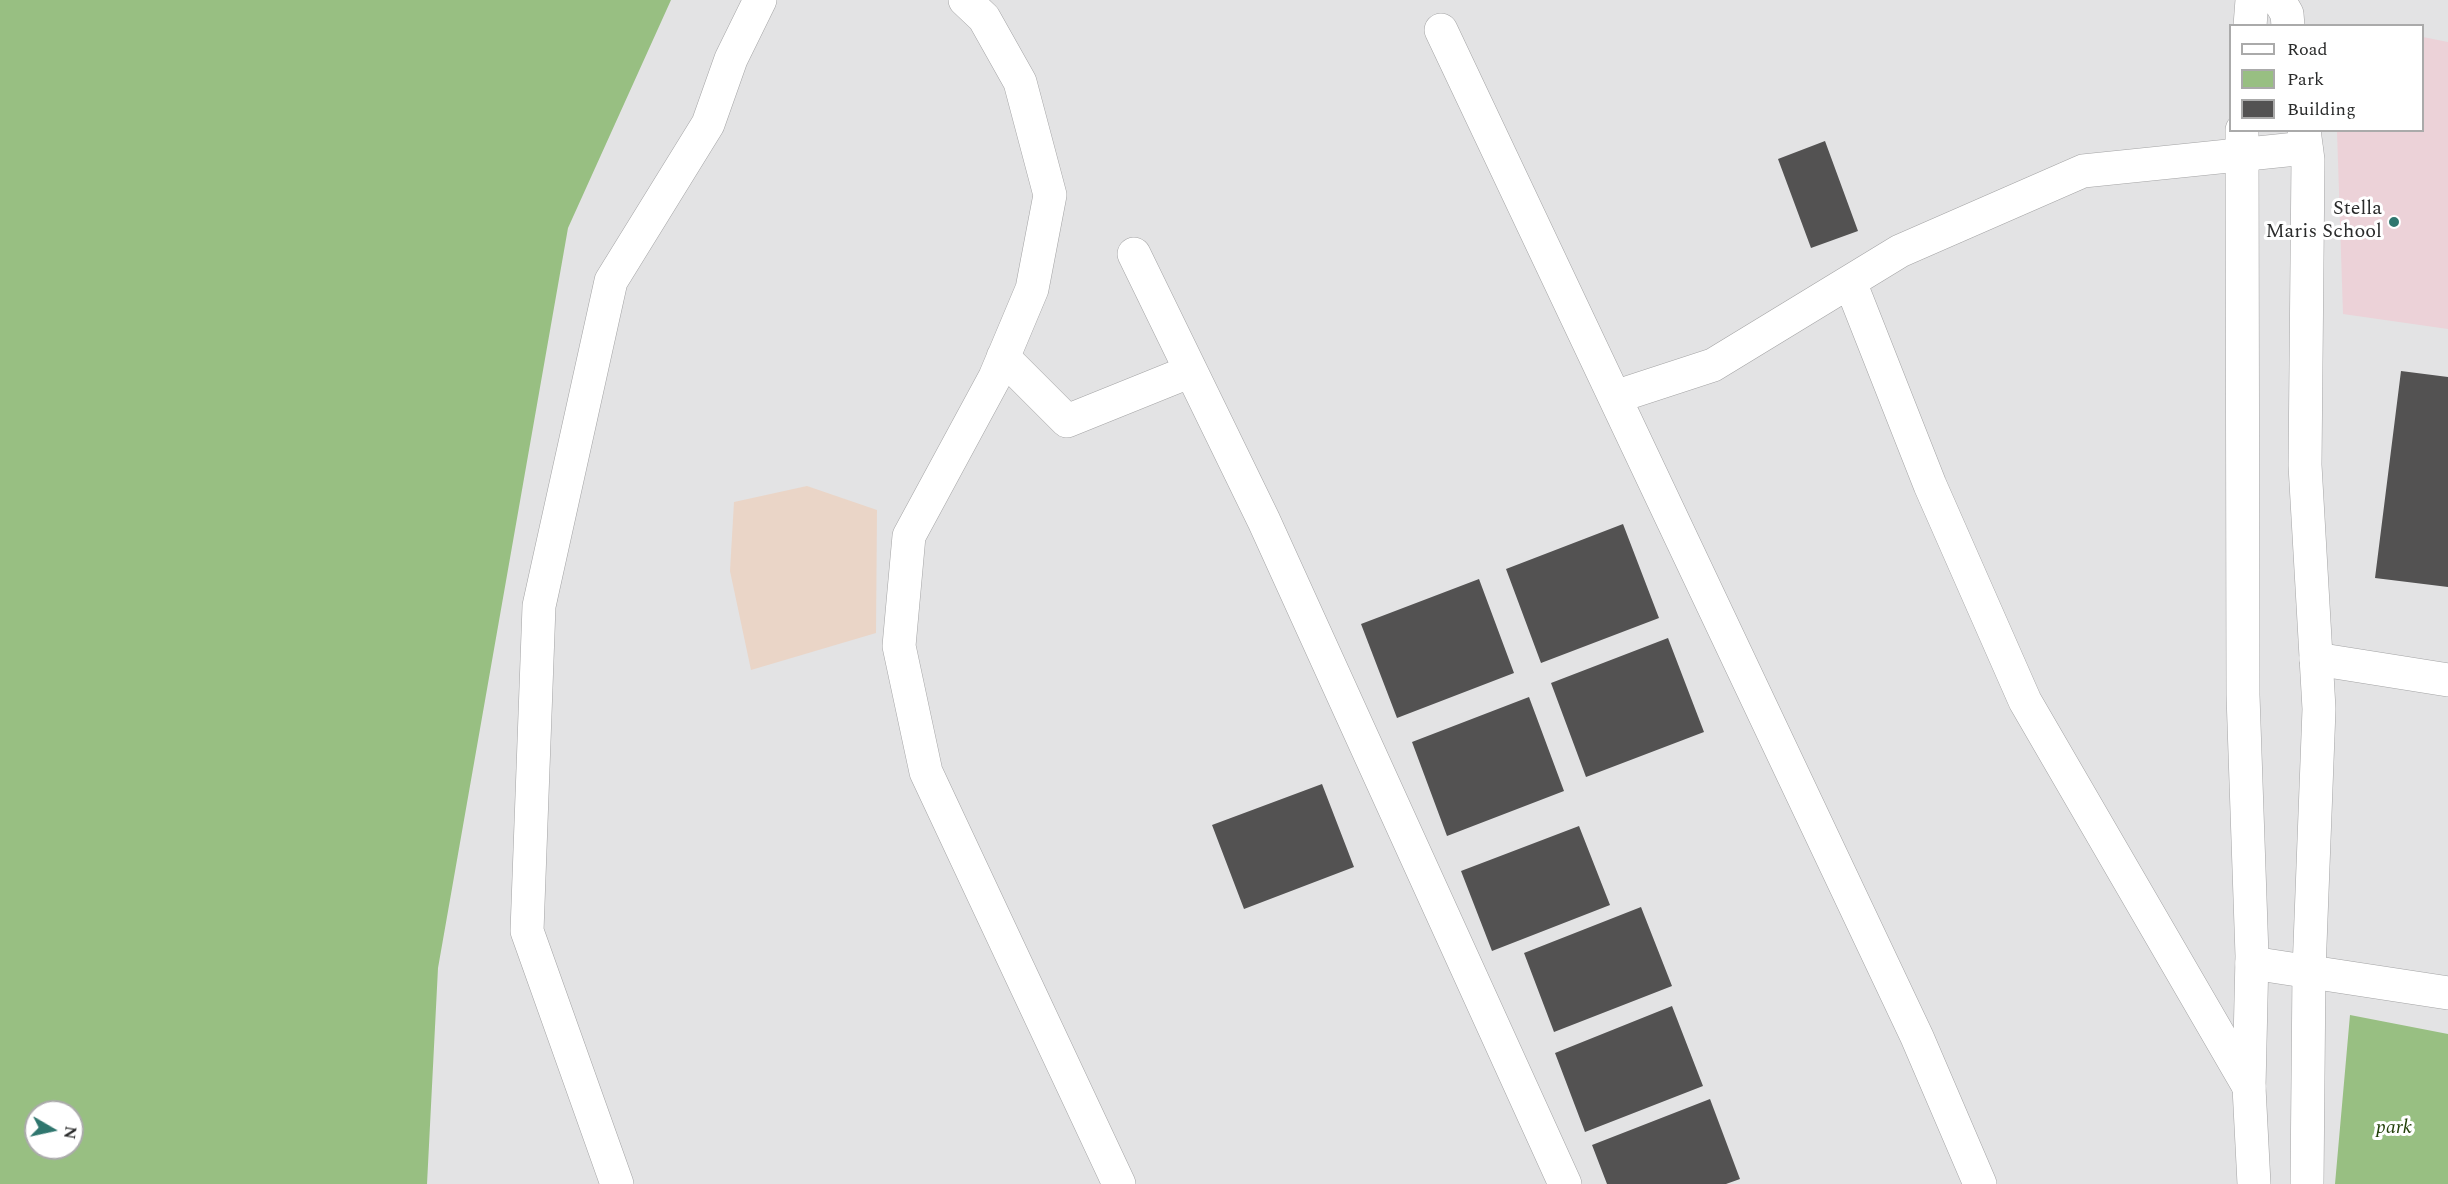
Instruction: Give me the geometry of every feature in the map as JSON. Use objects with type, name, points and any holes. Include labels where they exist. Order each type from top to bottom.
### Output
[{"type":"street","points":[[617,1184],[527,932],[539,606],[611,281],[708,124],[731,59],[760,0]]},
{"type":"street","points":[[965,0],[984,18],[1020,82],[1050,195],[1032,289],[1003,357],[909,536],[899,646],[926,772],[1119,1184]]},
{"type":"street","points":[[2250,24],[2252,0]]},
{"type":"street","points":[[2279,0],[2287,14],[2288,24]]},
{"type":"street","points":[[1441,30],[1917,1037],[1980,1184]]},
{"type":"street","points":[[1616,397],[1713,365],[1900,251],[2083,171],[2242,142],[2305,140],[2305,465],[2319,710],[2308,971],[2307,1184]]},
{"type":"street","points":[[2242,142],[2243,695],[2252,963],[2249,1087],[2254,1184]]},
{"type":"street","points":[[1134,254],[1264,520],[1565,1184]]},
{"type":"street","points":[[1850,282],[1930,485],[2025,701],[2249,1087]]},
{"type":"street","points":[[1003,357],[1067,420],[1191,371]]},
{"type":"street","points":[[2316,660],[2448,680]]},
{"type":"street","points":[[2252,963],[2448,993]]},
{"type":"shaded area","name":"Stella Maris School","points":[[2424,37],[2448,42],[2448,329],[2343,314],[2337,132],[2424,132]]},
{"type":"shaded area","points":[[807,486],[877,510],[876,633],[751,670],[730,571],[734,502]]},
{"type":"green space","points":[[0,0],[671,0],[568,228],[438,968],[427,1184],[0,1184]]},
{"type":"green space","name":"park","points":[[2350,1015],[2448,1034],[2448,1184],[2335,1184]]},
{"type":"building","points":[[1825,141],[1858,231],[1811,248],[1778,159]]},
{"type":"building","points":[[2401,371],[2448,377],[2448,587],[2375,578]]},
{"type":"building","points":[[1623,524],[1659,618],[1541,663],[1506,569]]},
{"type":"building","points":[[1479,579],[1514,673],[1397,718],[1361,624]]},
{"type":"building","points":[[1668,638],[1704,732],[1586,777],[1551,683]]},
{"type":"building","points":[[1529,697],[1564,791],[1447,836],[1412,742]]},
{"type":"building","points":[[1322,784],[1354,867],[1244,909],[1212,825]]},
{"type":"building","points":[[1579,826],[1610,905],[1492,951],[1461,871]]},
{"type":"building","points":[[1641,907],[1672,986],[1554,1032],[1524,953]]},
{"type":"building","points":[[1672,1006],[1703,1086],[1585,1132],[1555,1053]]},
{"type":"building","points":[[1710,1099],[1740,1179],[1726,1184],[1607,1184],[1592,1145]]},
{"type":"place","name":"Stella Maris School","points":[[2394,222]]}]
